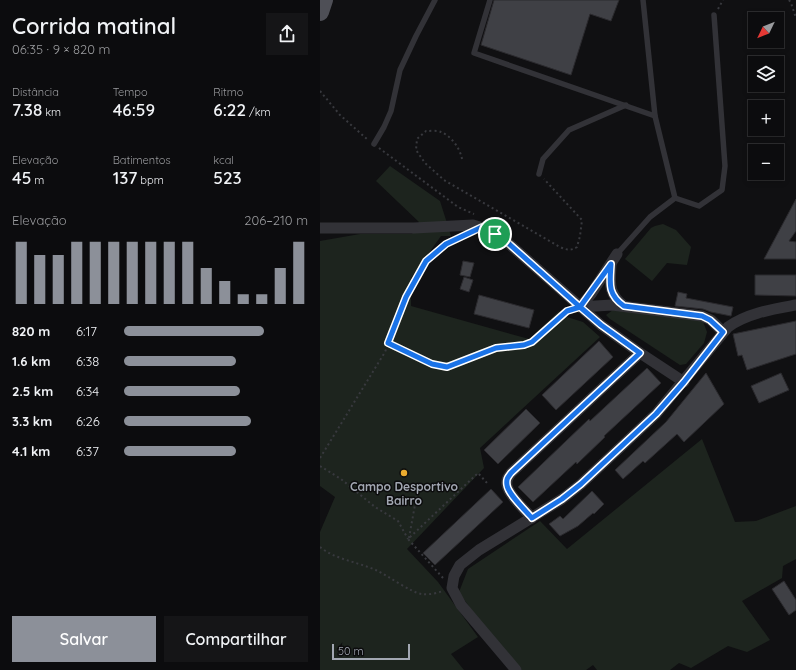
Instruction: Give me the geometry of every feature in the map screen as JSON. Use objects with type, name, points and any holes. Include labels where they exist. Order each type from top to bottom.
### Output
[{"type":"main road","points":[[320,12],[324,0]]},
{"type":"street","points":[[320,227],[414,228],[473,225],[482,227],[507,242],[601,325],[684,382]]},
{"type":"street","points":[[580,307],[617,254]]},
{"type":"street","points":[[611,264],[610,286],[618,302],[624,306]]},
{"type":"street","points":[[580,307],[607,305],[624,306],[702,316],[710,320],[723,332]]},
{"type":"street","points":[[601,325],[602,312],[607,305]]},
{"type":"street","points":[[516,670],[448,589],[460,565],[469,556],[562,499],[581,484],[656,414],[684,382],[723,332],[735,322],[752,315],[796,305]]},
{"type":"street","points":[[532,518],[509,492],[507,478],[640,353]]},
{"type":"lane","points":[[374,144],[384,128],[390,111],[400,70],[435,0]]},
{"type":"lane","points":[[490,0],[474,53],[655,116]]},
{"type":"lane","points":[[643,0],[655,116],[675,198]]},
{"type":"lane","points":[[675,198],[699,206],[722,190],[725,166],[714,15]]},
{"type":"lane","points":[[539,174],[543,159],[569,130],[626,105]]},
{"type":"lane","points":[[617,254],[650,217],[675,198]]},
{"type":"path","points":[[714,15],[723,0]]},
{"type":"path","points":[[788,0],[791,3],[796,18]]},
{"type":"path","points":[[320,90],[340,115],[353,128],[458,207],[478,215]]},
{"type":"path","points":[[462,159],[461,154],[453,140],[440,131],[426,131],[417,139],[416,150],[425,163],[444,180],[560,248],[572,250],[577,247],[582,220],[539,174]]},
{"type":"path","points":[[320,458],[385,352],[406,297],[426,261],[446,244],[482,227]]},
{"type":"path","points":[[388,343],[432,364],[447,367],[496,348],[524,345],[532,342],[567,311],[580,307]]},
{"type":"path","points":[[320,466],[341,479],[375,507],[398,522],[408,539],[448,589],[438,593],[421,594],[378,571],[360,563],[327,553],[320,547]]},
{"type":"path","points":[[408,539],[478,473],[488,483]]},
{"type":"path","points":[[408,539],[418,488],[415,487]]},
{"type":"shaded area","points":[[390,166],[440,201],[451,236],[441,236],[411,278],[411,306],[529,339],[559,311],[567,317],[583,322],[600,337],[480,448],[484,468],[407,549],[438,582],[478,637],[451,654],[464,670],[320,670],[320,532],[335,497],[320,486],[320,241],[360,234],[412,234],[419,222],[376,181]]},
{"type":"shaded area","points":[[663,224],[676,230],[691,247],[687,265],[667,263],[652,281],[625,259],[651,228]]},
{"type":"shaded area","points":[[613,310],[702,319],[707,332],[704,343],[686,364],[680,365],[610,319],[606,315]]},
{"type":"shaded area","points":[[702,439],[735,522],[756,521],[796,506],[796,559],[783,566],[782,578],[742,601],[770,640],[747,652],[728,646],[691,668],[679,663],[670,670],[597,670],[593,665],[586,670],[521,670],[481,624],[459,592],[468,569],[540,521],[567,549]]},
{"type":"building","points":[[494,0],[619,0],[611,21],[590,14],[571,75],[481,45]]},
{"type":"building","points":[[796,199],[796,231],[789,241],[796,242],[796,259],[764,259]]},
{"type":"building","points":[[463,261],[474,263],[470,277],[460,275]]},
{"type":"building","points":[[755,275],[796,275],[796,296],[755,295]]},
{"type":"building","points":[[464,277],[473,280],[469,292],[460,289]]},
{"type":"building","points":[[678,292],[687,294],[686,298],[733,307],[731,316],[703,309],[675,306]]},
{"type":"building","points":[[479,295],[534,310],[529,328],[474,314]]},
{"type":"building","points":[[796,321],[796,354],[747,370],[742,355],[738,356],[733,334]]},
{"type":"building","points":[[599,341],[613,357],[556,410],[542,395]]},
{"type":"building","points":[[647,368],[661,383],[604,436],[605,437],[577,464],[576,462],[533,502],[518,487],[589,419],[590,421]]},
{"type":"building","points":[[706,373],[724,404],[684,442],[677,434],[645,463],[643,461],[623,479],[615,470],[666,422]]},
{"type":"building","points":[[781,373],[789,390],[759,403],[751,386]]},
{"type":"building","points":[[526,409],[540,423],[498,464],[484,450]]},
{"type":"building","points":[[491,489],[503,502],[435,565],[423,553]]},
{"type":"building","points":[[592,491],[604,504],[578,526],[560,536],[549,524],[560,516],[563,519]]},
{"type":"building","points":[[784,581],[796,600],[796,610],[789,615],[772,589]]},
{"type":"place","name":"Campo Desportivo Bairro","points":[[404,473]]},
{"type":"route","points":[[495,234],[482,227],[446,244],[426,261],[406,297],[388,343],[432,364],[447,367],[496,348],[524,345],[532,342],[567,311],[580,307],[601,325],[640,353],[507,478],[509,492],[532,518],[562,499],[581,484],[656,414],[684,382],[723,332],[710,320],[702,316],[624,306],[618,302],[610,286],[611,264],[591,294],[580,307],[507,242],[495,234]]}]
